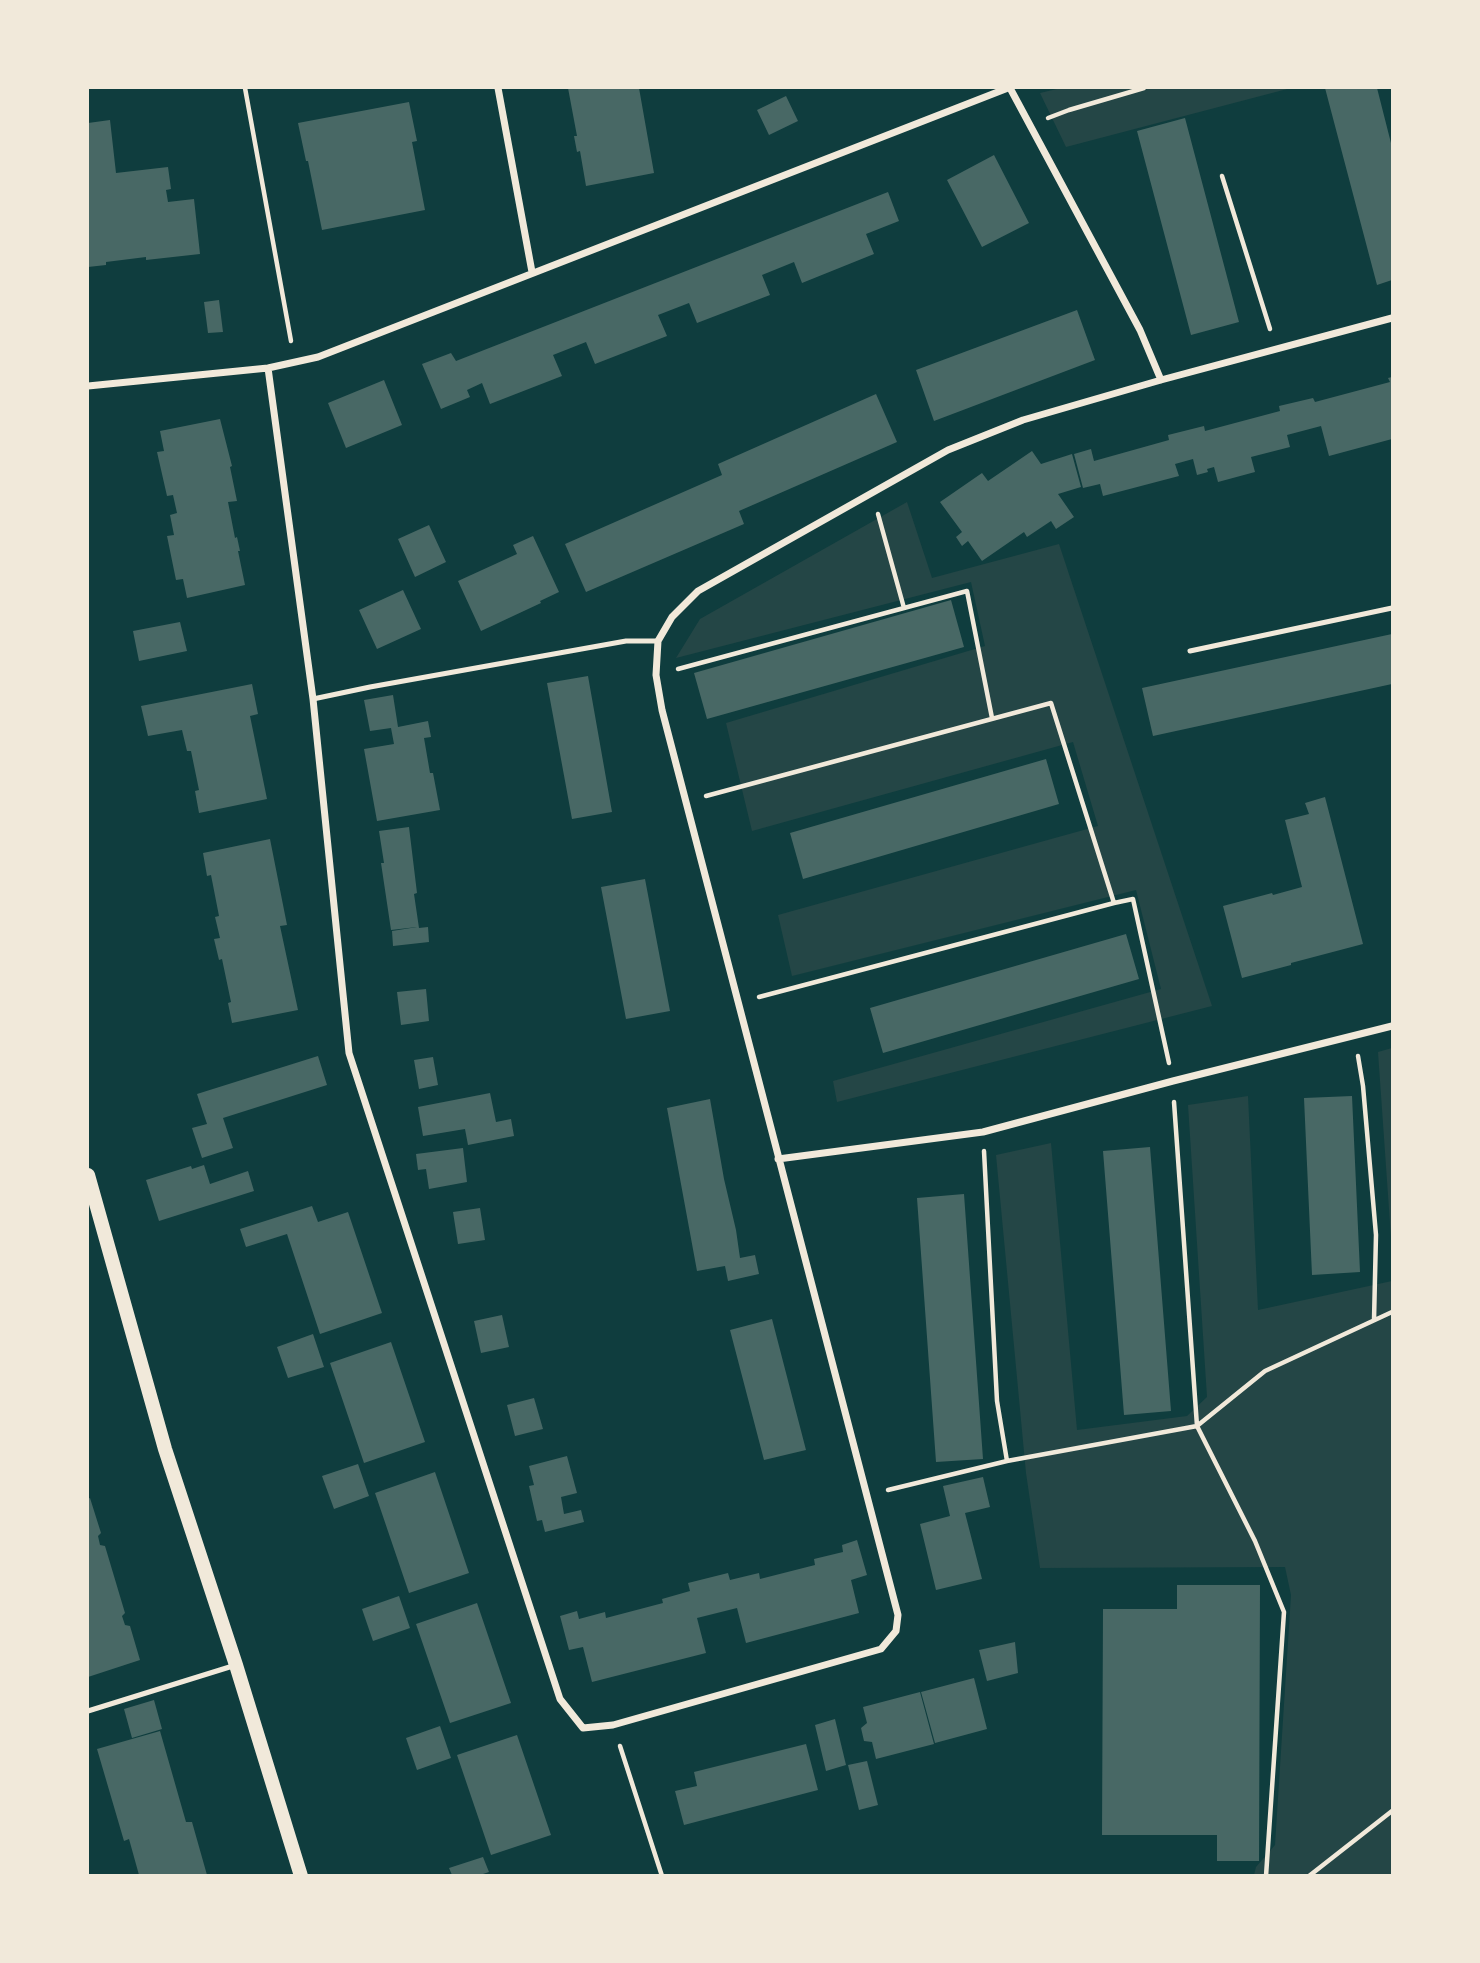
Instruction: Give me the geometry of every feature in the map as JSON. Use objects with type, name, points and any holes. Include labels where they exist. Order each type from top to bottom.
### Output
[{"type":"main road","points":[[88,1175],[165,1448],[301,1875]]},
{"type":"street","points":[[498,88],[532,272]]},
{"type":"street","points":[[88,386],[268,368],[317,357],[1009,88],[1140,330],[1161,380]]},
{"type":"street","points":[[268,368],[313,699],[349,1054],[560,1699],[583,1728],[613,1725],[881,1649],[896,1631],[898,1615],[662,710],[656,676],[658,641],[672,617],[698,591],[948,450],[1023,420],[1392,318]]},
{"type":"street","points":[[778,1159],[983,1132],[1392,1026]]},
{"type":"lane","points":[[1190,651],[1392,608]]},
{"type":"lane","points":[[313,699],[626,641],[658,641]]},
{"type":"lane","points":[[88,1711],[236,1665]]},
{"type":"path","points":[[245,88],[295,362]]},
{"type":"path","points":[[1031,125],[1069,110],[1144,88]]},
{"type":"path","points":[[1222,176],[1276,349]]},
{"type":"path","points":[[873,493],[904,608]]},
{"type":"path","points":[[656,676],[967,591],[992,718]]},
{"type":"path","points":[[686,801],[1051,703],[1114,903]]},
{"type":"path","points":[[738,1002],[1133,899],[1173,1081],[1197,1426],[1255,1541],[1284,1612],[1266,1875]]},
{"type":"path","points":[[1355,1036],[1363,1086],[1376,1235],[1374,1320]]},
{"type":"path","points":[[983,1132],[997,1401],[1007,1461]]},
{"type":"path","points":[[866,1495],[1007,1461],[1197,1426],[1265,1371],[1392,1312]]},
{"type":"path","points":[[613,1725],[662,1875]]},
{"type":"path","points":[[1309,1875],[1392,1811]]},
{"type":"shaded area","points":[[1061,88],[1291,88],[1066,147],[1040,93]]},
{"type":"shaded area","points":[[907,502],[932,578],[1059,544],[1212,1006],[837,1102],[833,1081],[1161,989],[1136,890],[792,976],[778,915],[1098,826],[1073,742],[752,831],[726,723],[985,646],[971,582],[676,658],[700,619]]},
{"type":"shaded area","points":[[1392,1048],[1392,1252],[1378,1052]]},
{"type":"shaded area","points":[[1248,1096],[1258,1310],[1392,1281],[1392,1875],[1254,1875],[1256,1867],[1275,1845],[1291,1595],[1285,1567],[1040,1568],[1026,1473],[996,1155],[1051,1143],[1077,1430],[1187,1416],[1207,1397],[1188,1105]]},
{"type":"building","points":[[568,88],[639,88],[654,173],[586,186],[580,151],[577,152],[574,136],[577,136]]},
{"type":"building","points":[[1325,88],[1377,88],[1392,147],[1392,280],[1377,285]]},
{"type":"building","points":[[786,96],[798,121],[769,135],[757,110]]},
{"type":"building","points":[[409,102],[417,141],[412,142],[425,210],[322,230],[298,123]]},
{"type":"building","points":[[1185,118],[1239,322],[1191,335],[1137,131]]},
{"type":"building","points":[[110,120],[116,173],[168,167],[171,189],[166,190],[168,202],[194,199],[200,254],[146,260],[146,257],[88,267],[88,123]]},
{"type":"building","points":[[994,155],[1029,223],[982,247],[947,180]]},
{"type":"building","points":[[888,192],[899,221],[866,234],[874,254],[802,283],[794,262],[762,275],[770,295],[697,323],[689,303],[658,315],[667,336],[595,364],[586,342],[553,355],[562,376],[490,404],[482,383],[467,390],[470,397],[441,409],[422,364],[451,353],[456,361]]},
{"type":"building","points":[[219,300],[223,332],[208,333],[204,302]]},
{"type":"building","points":[[1077,310],[1095,360],[934,421],[916,370]]},
{"type":"building","points":[[1392,377],[1392,439],[1329,456],[1321,426],[1287,435],[1290,447],[1251,457],[1255,472],[1218,482],[1214,467],[1197,475],[1193,459],[1175,464],[1179,476],[1103,496],[1100,484],[1083,488],[1074,454],[1091,449],[1094,461],[1169,440],[1168,435],[1204,426],[1205,431],[1280,411],[1279,406],[1313,398],[1315,402],[1390,382],[1388,378]]},
{"type":"building","points":[[384,380],[402,425],[346,448],[328,403]]},
{"type":"building","points":[[876,394],[897,442],[739,511],[744,524],[586,592],[565,544],[722,475],[718,464]]},
{"type":"building","points":[[220,419],[232,466],[230,467],[237,501],[228,502],[245,585],[187,598],[183,579],[176,580],[167,536],[174,535],[170,515],[177,513],[173,495],[167,496],[157,452],[164,451],[160,431]]},
{"type":"building","points":[[1032,451],[1041,464],[1072,454],[1081,487],[1058,494],[1074,517],[1056,529],[1051,521],[1027,537],[1024,532],[982,561],[968,541],[962,546],[956,537],[962,532],[940,502],[982,473],[988,481]]},
{"type":"building","points":[[429,525],[446,562],[415,577],[398,539]]},
{"type":"building","points":[[533,536],[559,592],[481,631],[458,581],[517,554],[513,545]]},
{"type":"building","points":[[403,590],[421,629],[377,649],[359,610]]},
{"type":"building","points":[[951,600],[964,647],[707,719],[694,673]]},
{"type":"building","points":[[180,622],[187,651],[139,661],[133,631]]},
{"type":"building","points":[[1392,634],[1392,684],[1153,736],[1142,688]]},
{"type":"building","points":[[588,676],[612,812],[572,819],[547,683]]},
{"type":"building","points":[[252,684],[258,714],[250,716],[267,799],[199,813],[195,791],[199,790],[191,751],[187,751],[182,730],[148,736],[141,706]]},
{"type":"building","points":[[393,695],[398,727],[428,721],[431,737],[424,738],[440,810],[377,821],[364,749],[394,744],[391,728],[370,731],[364,700]]},
{"type":"building","points":[[1046,759],[1059,804],[803,879],[790,833]]},
{"type":"building","points":[[1325,797],[1363,944],[1242,978],[1223,906],[1302,887],[1285,820],[1309,814],[1305,803]]},
{"type":"building","points":[[409,827],[419,928],[428,927],[429,942],[393,946],[392,931],[417,927],[391,930],[379,831]]},
{"type":"building","points":[[270,839],[287,925],[280,926],[298,1010],[232,1023],[228,1003],[231,1002],[222,959],[219,960],[214,939],[220,938],[215,917],[219,916],[211,875],[207,876],[203,853]]},
{"type":"building","points":[[645,879],[670,1011],[626,1019],[601,887]]},
{"type":"building","points":[[1126,934],[1139,979],[883,1053],[870,1008]]},
{"type":"building","points":[[426,989],[429,1021],[401,1025],[397,992]]},
{"type":"building","points":[[318,1056],[327,1085],[223,1118],[233,1148],[202,1158],[192,1128],[207,1124],[197,1094]]},
{"type":"building","points":[[433,1057],[438,1085],[419,1089],[414,1060]]},
{"type":"building","points":[[490,1093],[496,1122],[511,1119],[514,1136],[468,1145],[465,1129],[423,1136],[418,1107]]},
{"type":"building","points":[[1352,1096],[1360,1272],[1312,1275],[1304,1098]]},
{"type":"building","points":[[710,1099],[740,1258],[755,1255],[759,1274],[728,1281],[725,1266],[697,1271],[667,1108]]},
{"type":"building","points":[[1150,1147],[1171,1411],[1124,1415],[1103,1151]]},
{"type":"building","points":[[463,1148],[467,1182],[429,1189],[426,1169],[418,1170],[416,1154]]},
{"type":"building","points":[[204,1165],[210,1184],[248,1171],[254,1191],[159,1221],[146,1180],[191,1166],[192,1169]]},
{"type":"building","points":[[964,1194],[983,1459],[936,1462],[917,1198]]},
{"type":"building","points":[[312,1206],[318,1222],[348,1212],[382,1313],[320,1334],[287,1234],[246,1247],[240,1229]]},
{"type":"building","points":[[480,1208],[485,1240],[458,1244],[453,1212]]},
{"type":"building","points":[[502,1315],[509,1347],[481,1353],[474,1321]]},
{"type":"building","points":[[772,1319],[806,1450],[764,1460],[730,1330]]},
{"type":"building","points":[[313,1334],[324,1367],[288,1378],[277,1347]]},
{"type":"building","points":[[391,1342],[425,1442],[364,1463],[330,1363]]},
{"type":"building","points":[[534,1398],[543,1429],[515,1436],[507,1405]]},
{"type":"building","points":[[567,1456],[577,1493],[561,1497],[564,1514],[581,1510],[584,1522],[545,1532],[542,1520],[537,1521],[529,1486],[534,1485],[529,1466]]},
{"type":"building","points":[[358,1464],[369,1496],[334,1509],[322,1476]]},
{"type":"building","points":[[435,1472],[469,1573],[409,1593],[375,1493]]},
{"type":"building","points":[[983,1477],[990,1507],[965,1513],[982,1579],[936,1590],[920,1524],[950,1516],[943,1486]]},
{"type":"building","points":[[90,1498],[101,1533],[98,1536],[100,1545],[105,1546],[125,1613],[122,1616],[125,1625],[130,1626],[140,1660],[88,1677],[88,1499]]},
{"type":"building","points":[[857,1540],[867,1575],[851,1580],[859,1613],[746,1643],[737,1608],[697,1618],[706,1653],[592,1682],[583,1647],[569,1650],[560,1616],[577,1611],[579,1619],[605,1612],[606,1618],[663,1603],[662,1599],[690,1591],[688,1583],[728,1573],[730,1580],[759,1573],[760,1579],[815,1565],[814,1559],[843,1552],[842,1545]]},
{"type":"building","points":[[1177,1585],[1260,1585],[1259,1861],[1217,1861],[1217,1835],[1102,1835],[1103,1609],[1177,1609]]},
{"type":"building","points":[[399,1596],[410,1628],[373,1641],[362,1609]]},
{"type":"building","points":[[477,1603],[511,1703],[450,1723],[416,1624]]},
{"type":"building","points":[[1015,1642],[1018,1673],[987,1681],[979,1650]]},
{"type":"building","points":[[974,1678],[987,1729],[935,1743],[921,1692]]},
{"type":"building","points":[[920,1692],[934,1744],[876,1759],[872,1742],[864,1741],[861,1728],[867,1723],[863,1707]]},
{"type":"building","points":[[154,1700],[162,1729],[132,1738],[124,1709]]},
{"type":"building","points":[[835,1719],[846,1765],[826,1771],[815,1725]]},
{"type":"building","points":[[440,1726],[451,1758],[417,1770],[406,1738]]},
{"type":"building","points":[[160,1731],[186,1822],[192,1822],[207,1875],[139,1875],[129,1839],[124,1841],[97,1749]]},
{"type":"building","points":[[517,1735],[551,1835],[491,1855],[457,1755]]},
{"type":"building","points":[[806,1744],[818,1790],[684,1825],[675,1791],[697,1786],[694,1772]]},
{"type":"building","points":[[867,1761],[878,1805],[859,1810],[848,1765]]},
{"type":"building","points":[[483,1857],[489,1872],[480,1875],[452,1875],[449,1868]]}]
